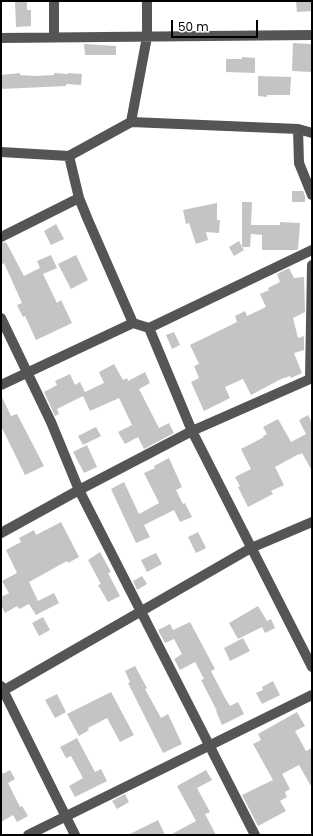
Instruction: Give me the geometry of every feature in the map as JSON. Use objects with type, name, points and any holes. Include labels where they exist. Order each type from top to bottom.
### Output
[{"type":"street","points":[[54,1],[54,37]]},
{"type":"street","points":[[131,122],[147,37],[147,1]]},
{"type":"street","points":[[1,38],[312,35]]},
{"type":"street","points":[[1,152],[69,156],[131,122],[298,129],[312,133]]},
{"type":"street","points":[[298,129],[299,163],[312,195]]},
{"type":"street","points":[[69,156],[79,198],[133,323]]},
{"type":"street","points":[[1,237],[79,198]]},
{"type":"street","points":[[1,385],[133,323],[148,328],[312,250]]},
{"type":"street","points":[[1,533],[192,431],[311,379],[312,265]]},
{"type":"street","points":[[1,318],[51,422],[79,490],[255,835]]},
{"type":"street","points":[[148,328],[192,431],[250,548],[312,667]]},
{"type":"street","points":[[75,835],[2,690],[250,548],[312,522]]},
{"type":"street","points":[[28,835],[312,695]]},
{"type":"building","points":[[15,1],[27,1],[27,10],[31,10],[31,26],[16,27]]},
{"type":"building","points":[[296,1],[312,1],[312,11],[297,12]]},
{"type":"building","points":[[293,43],[311,44],[311,72],[292,71]]},
{"type":"building","points":[[84,44],[116,46],[116,55],[85,55]]},
{"type":"building","points":[[242,57],[255,58],[255,73],[226,72],[226,59],[242,59]]},
{"type":"building","points":[[20,73],[20,75],[35,76],[54,75],[54,73],[82,74],[81,85],[66,84],[66,86],[1,89],[1,75]]},
{"type":"building","points":[[258,76],[291,77],[290,95],[267,95],[267,97],[258,96]]},
{"type":"building","points":[[292,191],[303,191],[305,202],[292,202]]},
{"type":"building","points":[[242,202],[252,202],[251,225],[280,225],[280,222],[300,223],[298,249],[262,250],[262,235],[251,234],[250,247],[242,247]]},
{"type":"building","points":[[217,203],[217,220],[220,220],[219,233],[206,232],[208,240],[196,244],[189,223],[186,224],[183,210]]},
{"type":"building","points":[[56,224],[64,239],[51,245],[44,231]]},
{"type":"building","points":[[239,241],[244,250],[234,256],[229,247]]},
{"type":"building","points":[[6,242],[24,276],[40,268],[37,261],[51,255],[57,268],[43,274],[57,303],[61,300],[72,323],[36,340],[25,316],[23,317],[17,305],[22,303],[4,263],[1,265],[1,243]]},
{"type":"building","points":[[76,255],[88,280],[71,289],[58,264]]},
{"type":"building","points":[[289,268],[294,278],[304,277],[305,312],[293,318],[298,338],[304,336],[304,350],[294,353],[302,373],[291,378],[290,376],[281,379],[251,395],[243,379],[225,387],[230,398],[204,411],[191,382],[199,378],[194,366],[199,364],[190,345],[237,322],[235,316],[245,311],[247,316],[266,307],[260,294],[269,290],[268,288],[280,282],[277,274]]},
{"type":"building","points":[[174,332],[180,345],[172,349],[166,335]]},
{"type":"building","points":[[114,364],[123,380],[127,378],[128,381],[145,372],[150,383],[139,389],[159,428],[169,423],[174,433],[144,449],[138,437],[125,444],[118,432],[132,425],[119,398],[90,411],[83,396],[57,409],[59,414],[55,416],[44,392],[57,385],[55,381],[70,374],[75,385],[80,382],[85,392],[104,383],[99,372]]},
{"type":"building","points":[[1,395],[11,416],[17,414],[44,466],[25,475],[1,426]]},
{"type":"building","points":[[308,415],[312,423],[312,471],[302,453],[275,467],[284,485],[271,491],[273,494],[248,507],[238,487],[240,486],[235,477],[251,469],[241,449],[264,437],[263,436],[267,434],[263,427],[278,419],[291,442],[306,434],[299,420]]},
{"type":"building","points":[[96,427],[101,436],[83,445],[78,436]]},
{"type":"building","points":[[87,445],[97,467],[84,473],[73,452]]},
{"type":"building","points":[[169,458],[182,487],[176,490],[192,517],[180,522],[174,510],[144,525],[150,537],[136,543],[111,489],[124,482],[139,514],[159,503],[144,473],[155,468],[154,466]]},
{"type":"building","points":[[61,522],[79,557],[68,563],[67,561],[29,582],[38,601],[54,593],[59,603],[36,615],[29,604],[19,609],[17,606],[5,613],[1,605],[1,597],[9,593],[2,581],[17,573],[6,550],[21,542],[19,538],[34,530],[36,535]]},
{"type":"building","points":[[198,532],[206,548],[196,553],[188,537]]},
{"type":"building","points":[[100,552],[111,572],[108,573],[120,596],[108,602],[98,585],[101,584],[88,560]]},
{"type":"building","points":[[156,553],[162,564],[147,572],[141,560]]},
{"type":"building","points":[[142,576],[147,584],[137,590],[133,581]]},
{"type":"building","points":[[258,606],[267,621],[271,619],[275,628],[265,633],[262,627],[238,639],[229,623]]},
{"type":"building","points":[[43,617],[50,630],[39,636],[32,623]]},
{"type":"building","points":[[190,622],[215,669],[211,671],[225,698],[230,706],[238,702],[244,714],[222,725],[217,711],[201,680],[204,679],[195,662],[180,670],[174,659],[182,654],[174,639],[165,643],[158,630],[170,624],[173,630]]},
{"type":"building","points":[[243,638],[250,651],[230,661],[224,648]]},
{"type":"building","points":[[135,666],[147,688],[145,689],[161,718],[168,714],[182,744],[163,753],[128,683],[130,682],[125,671]]},
{"type":"building","points":[[273,681],[280,695],[262,704],[256,693],[263,690],[262,687]]},
{"type":"building","points":[[111,692],[134,735],[120,742],[107,718],[88,728],[89,730],[79,736],[67,714]]},
{"type":"building","points":[[57,694],[66,712],[55,718],[45,700]]},
{"type":"building","points":[[297,712],[305,726],[295,731],[306,751],[312,748],[312,788],[299,765],[282,774],[290,789],[285,792],[287,797],[280,801],[286,811],[258,826],[242,795],[273,780],[253,744],[261,740],[258,734]]},
{"type":"building","points":[[77,738],[95,772],[101,769],[107,781],[75,797],[69,786],[83,778],[71,756],[66,758],[60,747]]},
{"type":"building","points":[[1,770],[3,774],[10,770],[15,779],[8,783],[20,807],[22,806],[28,816],[17,822],[13,815],[1,822]]},
{"type":"building","points":[[206,770],[212,780],[197,788],[210,812],[205,814],[216,835],[170,835],[196,821],[177,786]]},
{"type":"building","points":[[125,794],[129,802],[117,809],[112,801]]},
{"type":"building","points":[[158,820],[165,835],[128,835]]}]
